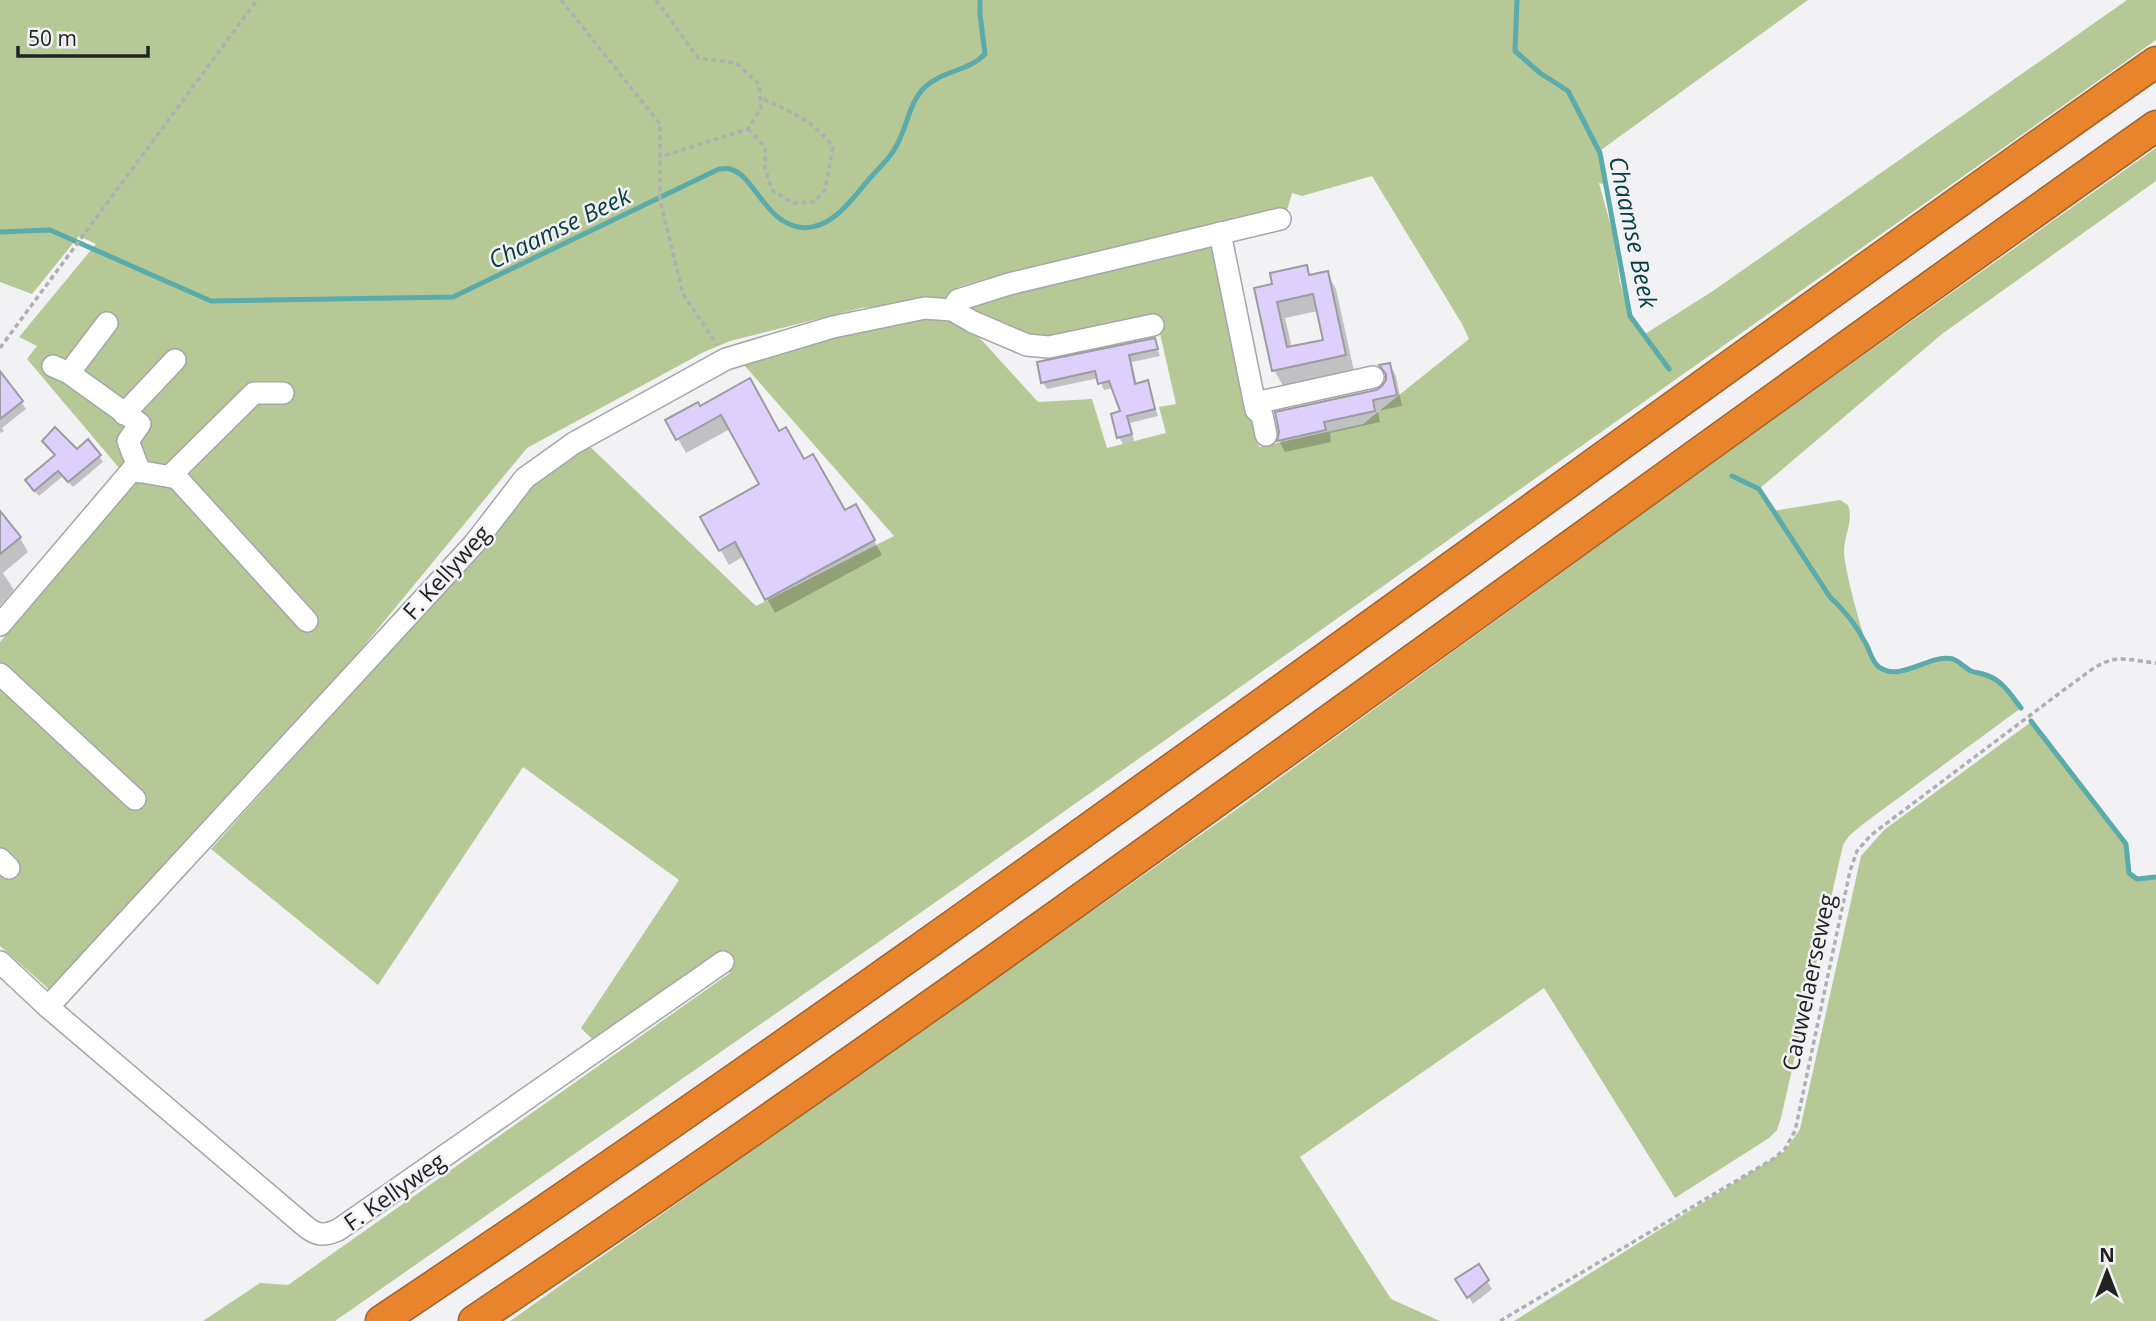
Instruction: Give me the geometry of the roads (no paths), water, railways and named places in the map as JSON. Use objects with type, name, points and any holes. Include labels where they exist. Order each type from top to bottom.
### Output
[{"type":"highway","points":[[382,1321],[1135,797],[1969,194],[2156,62]]},
{"type":"highway","points":[[474,1321],[869,1049],[1946,274],[2156,126]]},
{"type":"street","points":[[1153,325],[1049,347],[1027,345],[952,310],[958,300],[1009,284],[1280,219]]},
{"type":"street","points":[[1220,233],[1256,410],[1262,415],[1266,435]]},
{"type":"street","name":"F. Kellyweg","points":[[48,1007],[474,544],[526,478],[574,443],[726,359],[833,327],[925,308],[952,310]]},
{"type":"street","points":[[107,323],[61,370],[140,424],[128,440],[139,471]]},
{"type":"street","points":[[124,414],[175,360]]},
{"type":"street","points":[[1255,403],[1373,377]]},
{"type":"street","points":[[170,476],[254,393],[283,393]]},
{"type":"street","points":[[0,625],[132,470],[177,478],[307,621]]},
{"type":"street","points":[[1,682],[135,799]]},
{"type":"street","name":"F. Kellyweg","points":[[0,962],[48,1007],[304,1226],[314,1234],[325,1235],[338,1230],[723,962]]},
{"type":"waterway","name":"Chaamse Beek","points":[[0,232],[50,230],[211,301],[453,297],[719,169],[730,169],[738,173],[776,216],[786,223],[798,227],[820,225],[839,213],[889,157],[915,101],[925,87],[985,54],[980,0]]},
{"type":"waterway","name":"Chaamse Beek","points":[[1517,0],[1515,51],[1540,73],[1568,91],[1600,153],[1630,316],[1669,369]]},
{"type":"waterway","name":"Chaamse Beek","points":[[1732,476],[1759,489],[1830,597],[1854,625],[1879,667],[1897,672],[1935,660],[1953,659],[1971,671],[1997,681],[2021,708]]},
{"type":"waterway","name":"Chaamse Beek","points":[[2031,721],[2126,844],[2129,873],[2137,879],[2156,877]]}]
